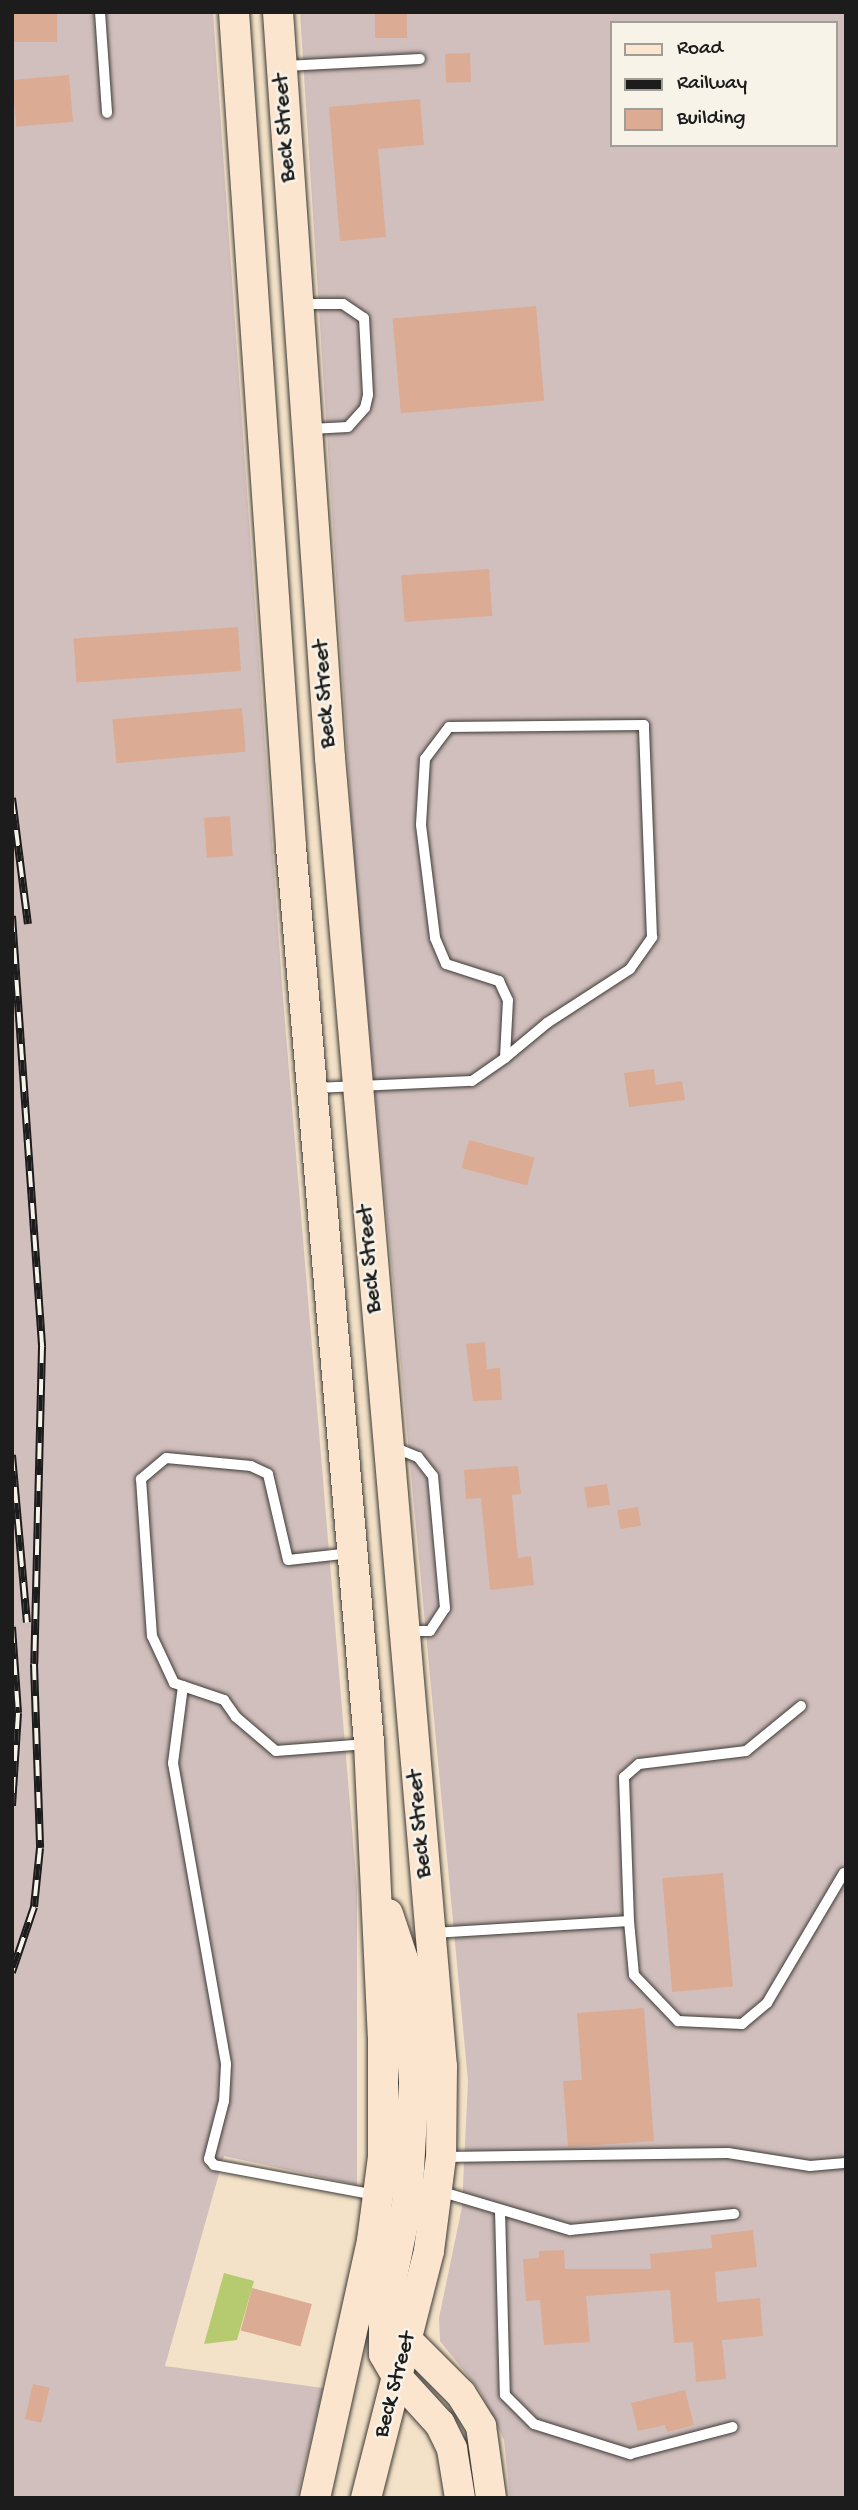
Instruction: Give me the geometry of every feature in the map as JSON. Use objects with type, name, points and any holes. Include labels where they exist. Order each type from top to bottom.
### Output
[{"type":"main road","name":"Beck Street","points":[[234,12],[312,1088],[369,1743],[384,2077],[379,2195],[363,2285],[315,2498]]},
{"type":"main road","name":"Beck Street","points":[[278,12],[357,1086],[442,2066],[439,2191],[408,2341],[366,2498]]},
{"type":"main road","points":[[377,1881],[407,1970],[413,2043],[407,2204],[382,2335],[384,2354],[398,2378],[440,2424],[452,2449],[460,2498]]},
{"type":"main road","points":[[408,2341],[461,2394],[481,2426],[491,2498]]},
{"type":"lane","points":[[100,12],[107,113]]},
{"type":"lane","points":[[282,66],[420,59]]},
{"type":"lane","points":[[299,304],[343,304],[364,318],[368,395],[365,408],[344,429],[307,429]]},
{"type":"lane","points":[[312,1088],[472,1081],[506,1058],[558,1016],[630,969],[652,937],[644,725],[449,727],[425,759],[421,825],[435,938],[446,964],[499,981],[508,1000],[506,1058]]},
{"type":"lane","points":[[387,1445],[418,1457],[433,1475],[444,1608],[430,1631],[404,1631]]},
{"type":"lane","points":[[354,1552],[288,1560],[268,1474],[223,1461],[166,1458],[141,1479],[152,1636],[174,1683],[224,1700],[236,1717],[276,1751],[369,1743]]},
{"type":"lane","points":[[183,1686],[173,1763],[226,2064],[225,2101],[209,2160],[214,2165],[379,2195]]},
{"type":"lane","points":[[802,1706],[746,1751],[639,1764],[624,1777],[629,1922],[634,1975],[678,2021],[742,2024],[767,2003],[844,1873]]},
{"type":"lane","points":[[431,1934],[629,1922]]},
{"type":"lane","points":[[441,2157],[728,2153],[810,2166],[846,2163]]},
{"type":"lane","points":[[439,2191],[570,2230],[734,2214]]},
{"type":"lane","points":[[500,2210],[505,2395],[534,2424],[630,2454],[733,2427]]},
{"type":"shaded area","points":[[12,12],[213,12],[283,998],[357,1889],[357,2185],[224,2156],[165,2366],[323,2388],[297,2498],[12,2498]]},
{"type":"shaded area","points":[[300,12],[846,12],[846,2498],[510,2498],[504,2440],[480,2391],[440,2341],[439,2318],[462,2207],[468,2081],[356,888]]},
{"type":"green space","points":[[224,2273],[254,2281],[237,2340],[204,2344]]},
{"type":"building","points":[[12,12],[57,12],[57,42],[12,42]]},
{"type":"building","points":[[375,12],[407,12],[407,38],[375,38]]},
{"type":"building","points":[[470,53],[471,82],[446,83],[445,54]]},
{"type":"building","points":[[69,75],[73,122],[16,127],[12,80]]},
{"type":"building","points":[[420,99],[424,145],[378,149],[386,237],[340,241],[329,107]]},
{"type":"building","points":[[536,306],[544,401],[401,413],[393,319]]},
{"type":"building","points":[[489,569],[492,616],[404,622],[401,575]]},
{"type":"building","points":[[238,627],[241,671],[76,682],[73,639]]},
{"type":"building","points":[[242,708],[246,752],[116,763],[112,719]]},
{"type":"building","points":[[230,816],[233,856],[207,858],[204,818]]},
{"type":"building","points":[[654,1069],[656,1085],[682,1081],[685,1100],[629,1107],[624,1073]]},
{"type":"building","points":[[469,1140],[535,1158],[527,1186],[461,1168]]},
{"type":"building","points":[[485,1342],[487,1369],[500,1368],[502,1400],[473,1401],[466,1344]]},
{"type":"building","points":[[518,1466],[521,1494],[512,1495],[518,1558],[531,1556],[534,1585],[490,1590],[481,1498],[466,1499],[464,1470]]},
{"type":"building","points":[[607,1484],[610,1505],[587,1508],[584,1487]]},
{"type":"building","points":[[638,1507],[641,1526],[620,1529],[617,1510]]},
{"type":"building","points":[[723,1873],[733,1987],[672,1992],[662,1878]]},
{"type":"building","points":[[644,2008],[654,2141],[568,2147],[563,2081],[582,2080],[577,2013]]},
{"type":"building","points":[[753,2230],[757,2267],[715,2272],[717,2302],[760,2298],[763,2336],[722,2340],[726,2379],[696,2382],[693,2342],[674,2343],[670,2290],[586,2296],[590,2342],[544,2345],[540,2300],[526,2301],[523,2259],[539,2258],[539,2251],[564,2250],[565,2269],[651,2269],[650,2254],[712,2248],[711,2235]]},
{"type":"building","points":[[252,2288],[312,2304],[300,2347],[241,2331]]},
{"type":"building","points":[[33,2384],[50,2388],[41,2423],[25,2419]]},
{"type":"building","points":[[685,2390],[694,2425],[667,2432],[665,2425],[638,2431],[631,2403]]},
{"type":"railway","points":[[12,798],[28,924]]},
{"type":"railway","points":[[12,916],[42,1347],[34,1664],[40,1848],[34,1907],[12,1972]]},
{"type":"railway","points":[[12,1455],[27,1622]]},
{"type":"railway","points":[[12,1627],[18,1713],[12,1806]]}]
